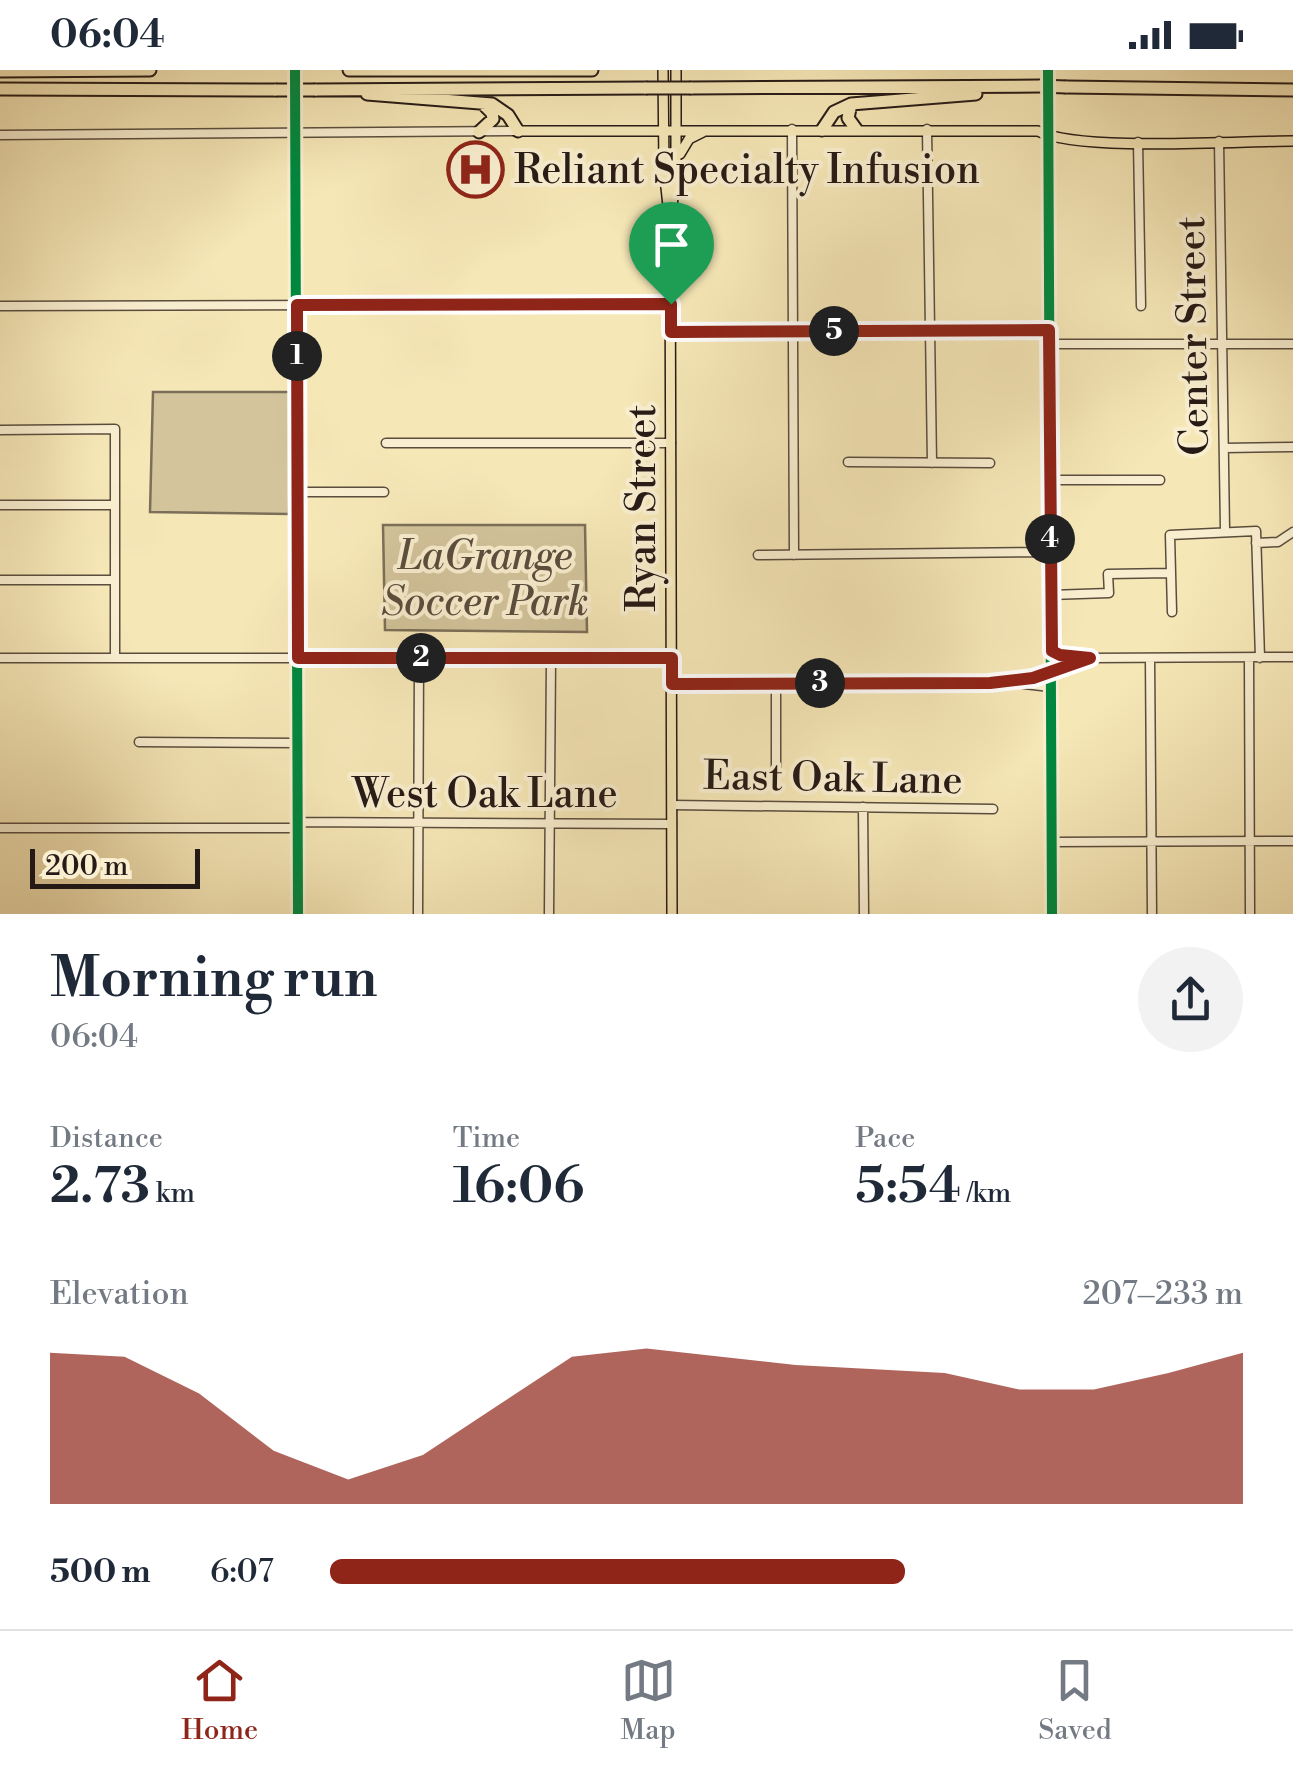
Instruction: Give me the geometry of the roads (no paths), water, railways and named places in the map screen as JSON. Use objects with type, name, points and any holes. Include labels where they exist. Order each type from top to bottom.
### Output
[{"type":"highway","points":[[0,71],[150,70]]},
{"type":"highway","points":[[349,70],[592,70]]},
{"type":"highway","points":[[822,130],[834,112],[851,104],[1007,91],[1026,86]]},
{"type":"highway","points":[[0,89],[1026,86],[1293,90]]},
{"type":"highway","points":[[322,90],[482,104],[500,108],[518,131]]},
{"type":"highway","points":[[479,132],[493,116],[490,108],[482,104]]},
{"type":"highway","points":[[851,104],[848,118],[856,130]]},
{"type":"main road","name":"Ryan Street","points":[[662,70],[671,304],[672,914]]},
{"type":"main road","name":"Ryan Street","points":[[670,222],[676,172],[676,70]]},
{"type":"main road","points":[[676,172],[684,144],[708,129]]},
{"type":"main road","points":[[518,131],[927,129],[1038,131],[1048,137],[1084,141],[1293,141]]},
{"type":"street","points":[[295,70],[298,914]]},
{"type":"street","points":[[1048,70],[1052,914]]},
{"type":"street","points":[[792,129],[794,555]]},
{"type":"street","points":[[927,129],[932,462]]},
{"type":"street","points":[[0,135],[518,131]]},
{"type":"street","name":"Center Street","points":[[1219,141],[1225,530]]},
{"type":"street","points":[[1138,142],[1140,306]]},
{"type":"street","points":[[0,306],[671,304]]},
{"type":"street","points":[[671,332],[1049,330]]},
{"type":"street","points":[[1049,344],[1293,344]]},
{"type":"street","points":[[0,430],[115,430],[115,658]]},
{"type":"street","points":[[386,443],[671,443]]},
{"type":"street","points":[[1224,448],[1293,447]]},
{"type":"street","points":[[848,462],[990,462]]},
{"type":"street","points":[[1050,480],[1160,480]]},
{"type":"street","points":[[297,492],[384,492]]},
{"type":"street","points":[[0,505],[114,505]]},
{"type":"street","points":[[1172,612],[1170,535],[1256,531],[1260,658]]},
{"type":"street","points":[[1256,543],[1278,542],[1293,532]]},
{"type":"street","points":[[758,555],[1050,552]]},
{"type":"street","points":[[1050,595],[1109,593],[1108,574],[1171,573]]},
{"type":"street","points":[[0,580],[114,580]]},
{"type":"street","points":[[1052,651],[1090,658],[1293,658]]},
{"type":"street","points":[[0,658],[672,658]]},
{"type":"street","points":[[418,914],[419,658]]},
{"type":"street","points":[[548,914],[551,658]]},
{"type":"street","points":[[990,683],[1051,674],[1090,658]]},
{"type":"street","points":[[1150,658],[1152,914]]},
{"type":"street","points":[[1248,658],[1250,914]]},
{"type":"street","points":[[672,684],[990,683],[1050,687]]},
{"type":"street","points":[[776,684],[776,768]]},
{"type":"street","points":[[138,742],[298,743]]},
{"type":"street","name":"East Oak Lane","points":[[672,805],[993,809]]},
{"type":"street","points":[[863,807],[864,914]]},
{"type":"street","name":"West Oak Lane","points":[[0,828],[418,822],[672,824]]},
{"type":"street","points":[[1052,842],[1293,841]]},
{"type":"place","name":"Reliant Specialty Infusion","points":[[475,169]]},
{"type":"park label","name":"LaGrange Soccer Park","points":[[485,578]]}]
